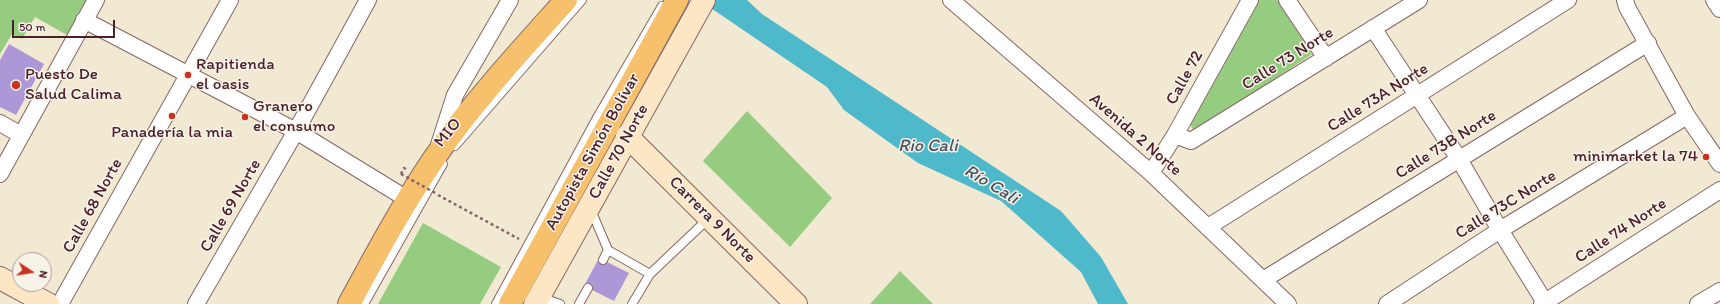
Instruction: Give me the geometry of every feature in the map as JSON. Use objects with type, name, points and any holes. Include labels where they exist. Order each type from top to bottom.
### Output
[{"type":"main road","points":[[349,304],[407,198],[442,148],[512,61],[566,0]]},
{"type":"main road","name":"Autopista Simón Bolívar","points":[[510,304],[673,0]]},
{"type":"street","points":[[0,174],[96,0]]},
{"type":"street","name":"Calle 68 Norte","points":[[60,304],[230,0]]},
{"type":"street","name":"Calle 69 Norte","points":[[196,304],[296,131],[368,0]]},
{"type":"street","points":[[442,148],[455,95],[510,0]]},
{"type":"street","name":"Avenida 2 Norte","points":[[951,0],[1151,173],[1288,304]]},
{"type":"street","name":"Calle 72","points":[[1151,173],[1175,135],[1250,0]]},
{"type":"street","points":[[1287,0],[1326,58]]},
{"type":"street","name":"Calle 73 Norte","points":[[1175,135],[1191,141],[1420,0]]},
{"type":"street","name":"Calle 73A Norte","points":[[1208,227],[1568,0]]},
{"type":"street","points":[[1625,0],[1627,7],[1687,116],[1720,164]]},
{"type":"street","points":[[1714,0],[1720,9]]},
{"type":"street","name":"Calle 70 Norte","points":[[537,300],[699,9]]},
{"type":"street","points":[[84,20],[296,131],[407,198]]},
{"type":"street","points":[[1373,28],[1460,159],[1500,230],[1544,303]]},
{"type":"street","name":"Calle 73B Norte","points":[[1263,280],[1648,43]]},
{"type":"street","name":"Calle 73C Norte","points":[[1387,304],[1500,230],[1687,116]]},
{"type":"street","points":[[0,123],[22,135]]},
{"type":"street","name":"Carrera 9 Norte","points":[[627,136],[796,304]]},
{"type":"street","name":"Calle 74 Norte","points":[[1544,303],[1720,190]]},
{"type":"street","points":[[0,278],[48,304]]},
{"type":"street","points":[[1698,304],[1720,291]]},
{"type":"lane","name":"MIO","points":[[364,304],[444,161],[582,0]]},
{"type":"lane","points":[[496,304],[598,116],[673,0]]},
{"type":"lane","points":[[589,206],[608,250],[650,274]]},
{"type":"lane","points":[[632,304],[650,274],[710,217]]},
{"type":"lane","points":[[602,260],[608,250]]},
{"type":"lane","points":[[579,304],[588,288]]},
{"type":"lane","points":[[537,300],[560,304]]},
{"type":"path","points":[[401,174],[529,244]]},
{"type":"green space","points":[[0,0],[96,0],[74,39],[35,17],[22,39],[12,34],[0,54]]},
{"type":"green space","points":[[1258,0],[1279,0],[1312,54],[1195,132],[1188,122]]},
{"type":"green space","points":[[747,111],[832,198],[790,247],[703,161]]},
{"type":"green space","points":[[423,223],[501,267],[480,304],[378,304]]},
{"type":"green space","points":[[900,271],[933,304],[870,304]]},
{"type":"water","name":"Rio Cali","points":[[699,0],[747,0],[762,14],[1061,211],[1101,257],[1128,304],[1098,304],[1081,272],[1001,201],[918,163],[844,110],[827,87]]},
{"type":"building","name":"Puesto De Salud Calima","points":[[9,44],[44,64],[16,115],[0,107],[0,60]]},
{"type":"building","points":[[599,258],[629,273],[614,301],[584,286]]},
{"type":"place","name":"Rapitienda el oasis","points":[[188,75]]},
{"type":"place","name":"Puesto De Salud Calima","points":[[16,85]]},
{"type":"place","name":"Panadería la mia","points":[[172,116]]},
{"type":"place","name":"Granero el consumo","points":[[245,117]]},
{"type":"place","name":"minimarket la 74","points":[[1706,157]]},
{"type":"water label","name":"Río Cali","points":[[991,185]]}]
